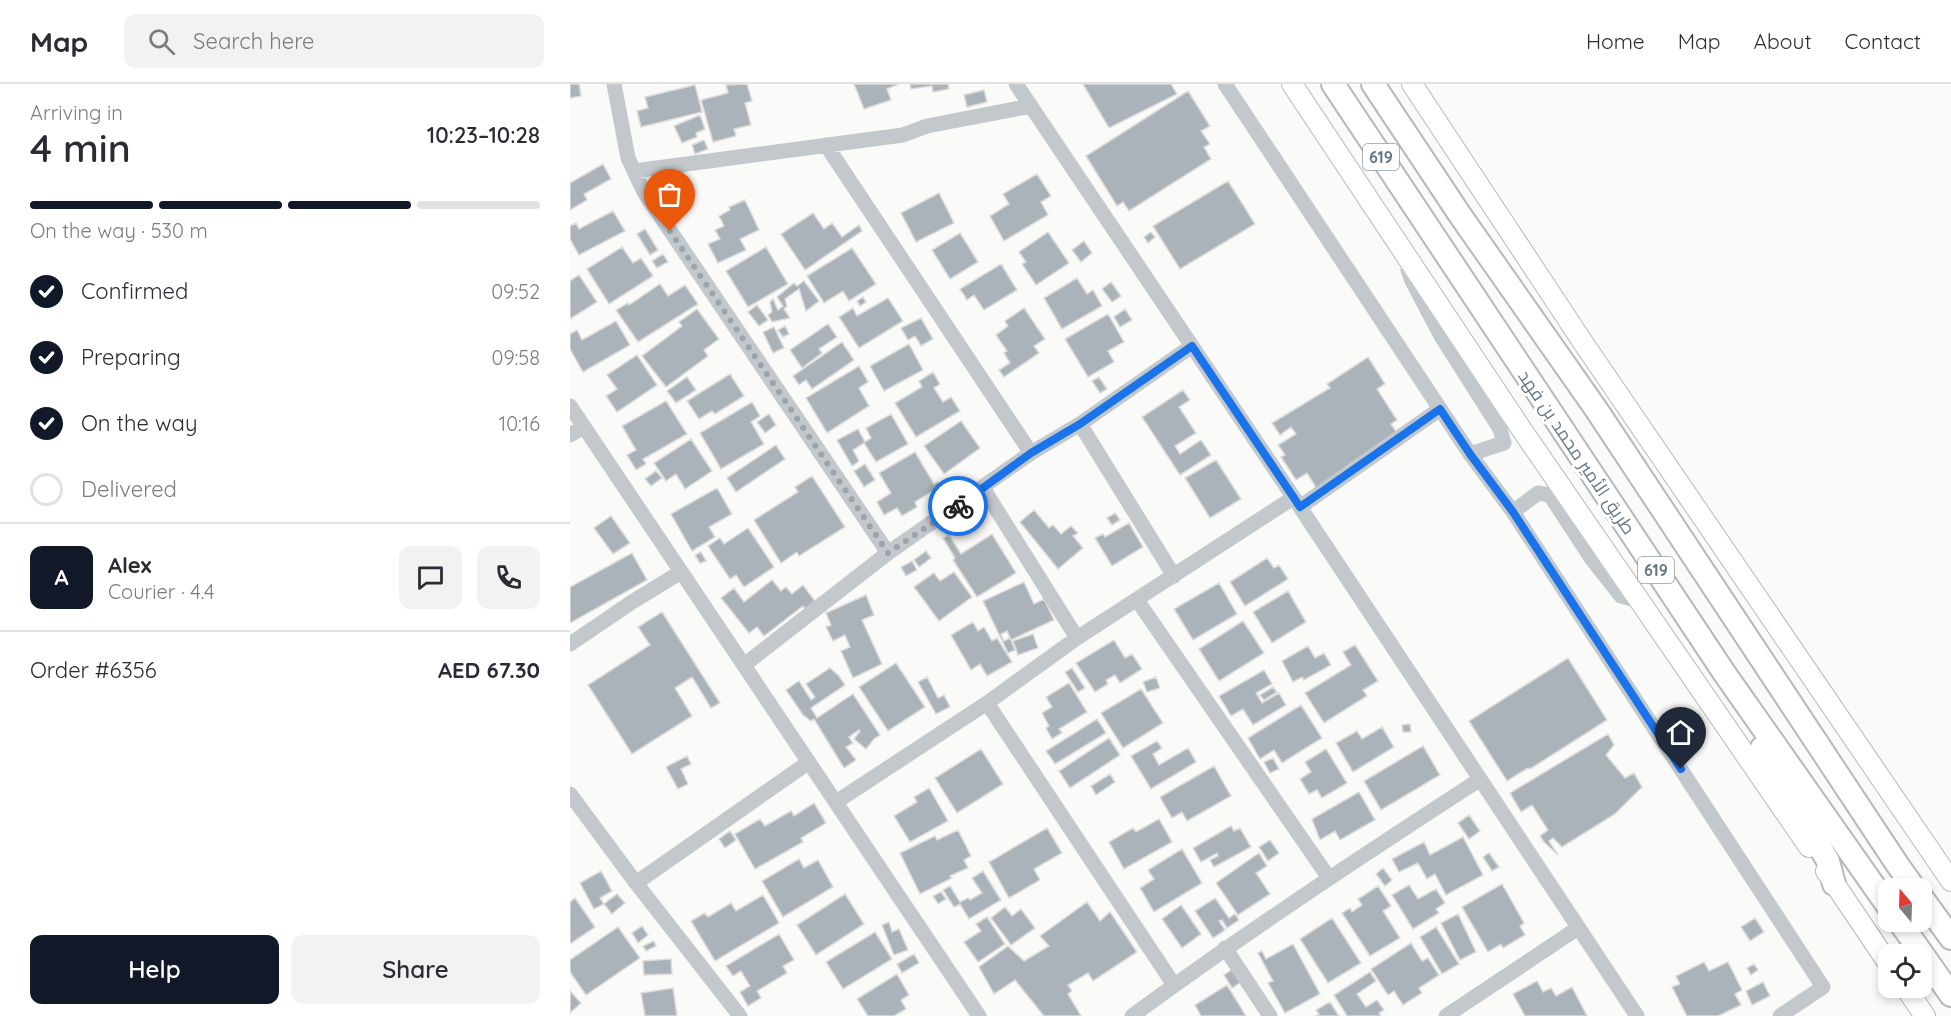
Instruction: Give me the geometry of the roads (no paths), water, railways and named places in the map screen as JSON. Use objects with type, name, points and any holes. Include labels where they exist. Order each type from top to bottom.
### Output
[{"type":"highway","name":"طريق الأمير محمد بن فهد","points":[[1333,84],[1747,704],[1878,892]]},
{"type":"highway","name":"619","points":[[1373,84],[1596,409],[1907,878]]},
{"type":"highway","points":[[1747,704],[1755,735],[1828,861],[1834,884]]},
{"type":"highway","points":[[1932,912],[1951,938]]},
{"type":"highway","points":[[1907,932],[1951,995]]},
{"type":"main road","points":[[1292,84],[1522,430],[1878,948]]},
{"type":"main road","points":[[1412,84],[1584,344],[1951,881]]},
{"type":"main road","points":[[1913,998],[1925,1016]]},
{"type":"street","points":[[614,84],[628,158],[644,192],[888,553]]},
{"type":"street","points":[[1016,84],[1297,502],[1637,1016]]},
{"type":"street","points":[[1225,84],[1470,454],[1513,512],[1823,987],[1780,1016]]},
{"type":"street","points":[[634,171],[903,135],[927,126],[1031,106]]},
{"type":"street","points":[[826,145],[1031,453]]},
{"type":"street","points":[[1398,242],[1412,281],[1442,336],[1500,429],[1504,443],[1470,454]]},
{"type":"street","points":[[744,665],[888,553],[1031,453],[1080,424],[1192,346]]},
{"type":"street","points":[[570,406],[979,1016]]},
{"type":"street","points":[[836,802],[987,703],[1077,638],[1297,502],[1440,409]]},
{"type":"street","points":[[1080,424],[1174,576]]},
{"type":"street","points":[[570,435],[584,427]]},
{"type":"street","points":[[983,488],[1077,638]]},
{"type":"street","points":[[1513,512],[1538,493],[1550,495],[1591,558],[1621,596],[1640,601]]},
{"type":"street","points":[[570,644],[681,572]]},
{"type":"street","points":[[1137,600],[1329,878]]},
{"type":"street","points":[[987,703],[1174,985]]},
{"type":"street","points":[[636,883],[809,762]]},
{"type":"street","points":[[1132,1016],[1225,948],[1479,780]]},
{"type":"street","points":[[570,795],[740,1016]]},
{"type":"street","points":[[1446,1016],[1578,928]]},
{"type":"street","points":[[1225,948],[1270,1016]]}]
